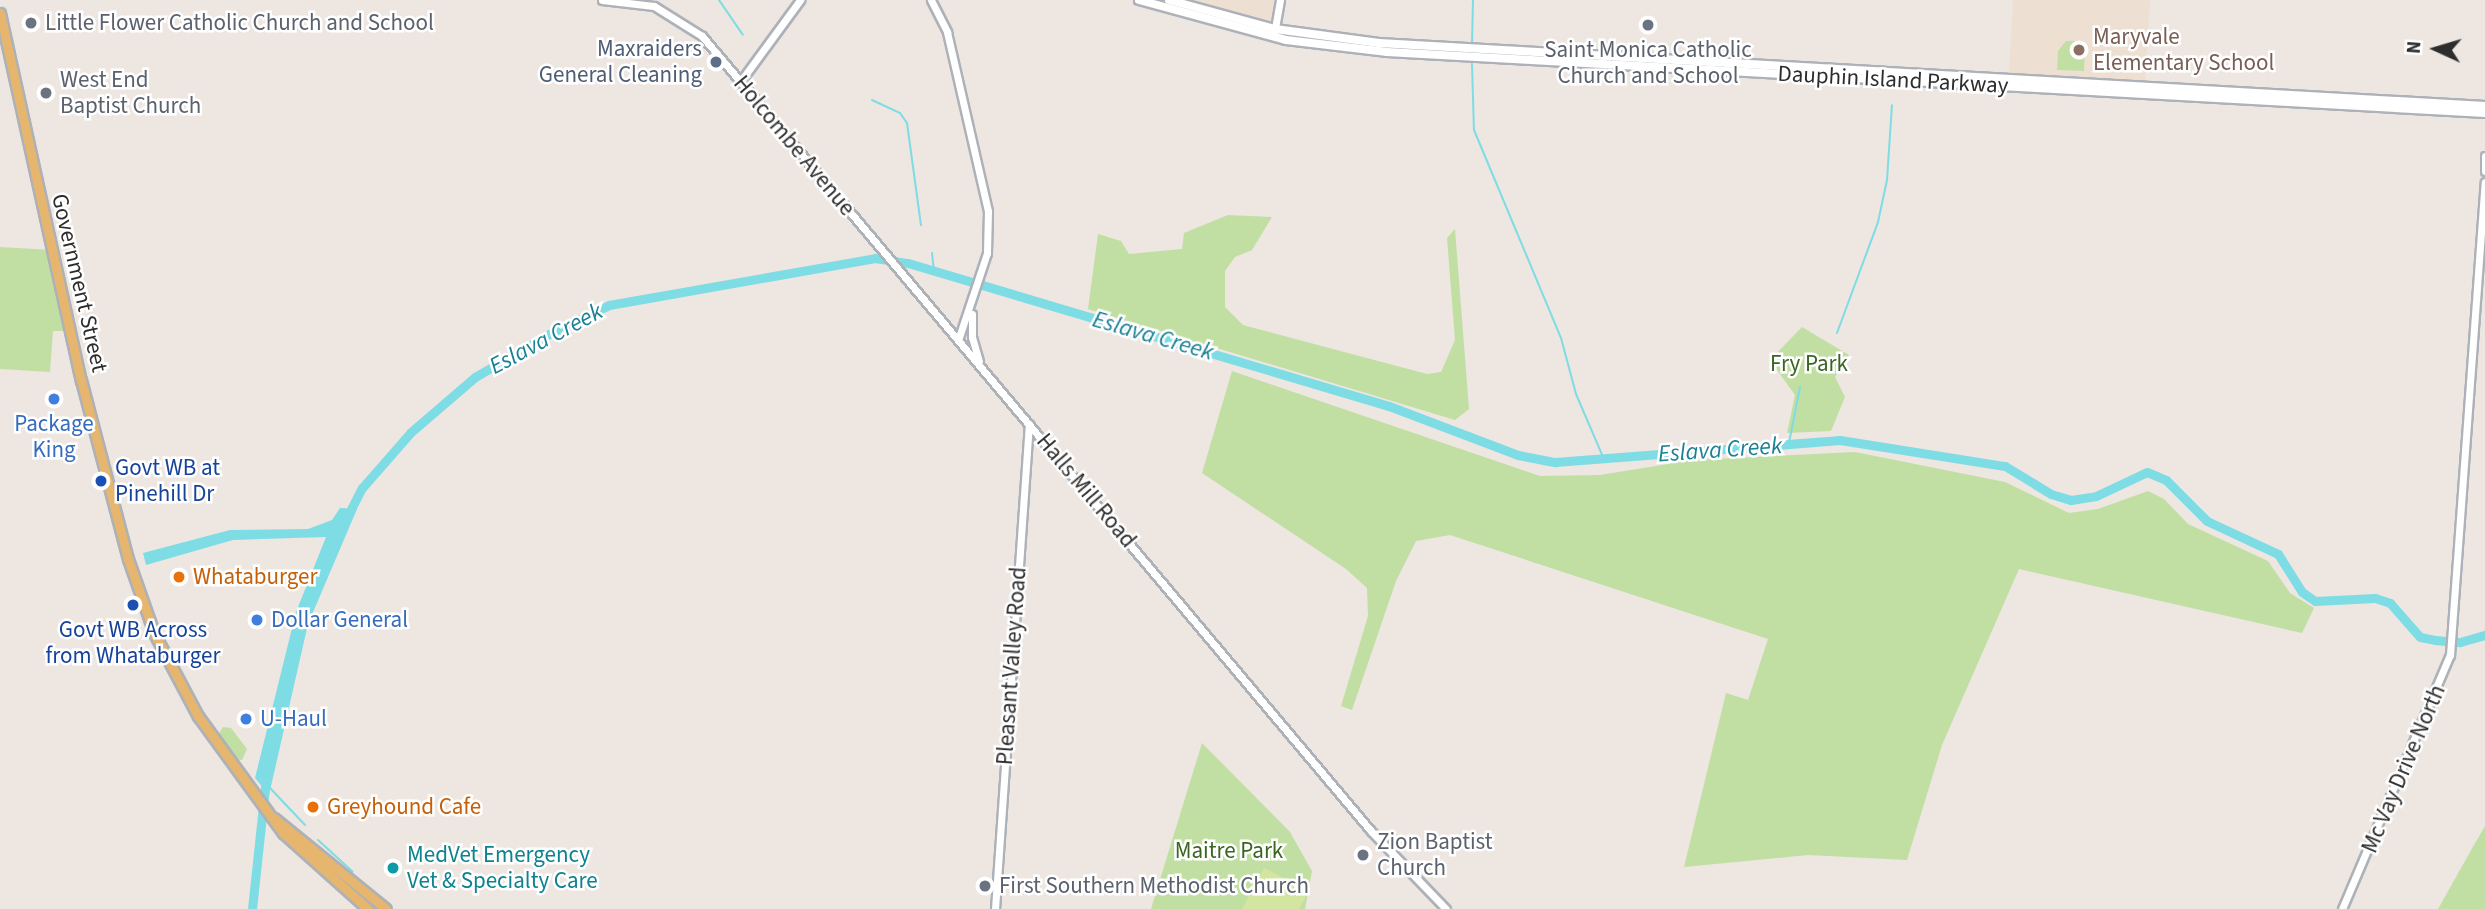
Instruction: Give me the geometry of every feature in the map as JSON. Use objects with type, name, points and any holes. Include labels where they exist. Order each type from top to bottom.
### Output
[{"type":"main road","name":"Dauphin Island Parkway","points":[[1139,0],[1274,33],[1387,52],[2485,113]]},
{"type":"main road","name":"Dauphin Island Parkway","points":[[1169,0],[1274,33],[1379,43],[2485,106]]},
{"type":"main road","name":"Government Street","points":[[0,13],[72,343],[128,559],[172,670],[216,744],[273,817]]},
{"type":"main road","points":[[273,817],[283,834],[322,872],[368,909]]},
{"type":"main road","points":[[273,817],[386,909]]},
{"type":"street","name":"Holcombe Avenue","points":[[602,0],[635,1],[680,19],[702,36],[958,340]]},
{"type":"street","points":[[740,82],[800,0]]},
{"type":"street","points":[[931,0],[947,32],[988,211],[982,271],[958,340]]},
{"type":"street","points":[[1274,33],[1280,0]]},
{"type":"street","points":[[2485,156],[2485,171]]},
{"type":"street","name":"Mc Vay Drive North","points":[[2342,909],[2450,655],[2485,182]]},
{"type":"street","points":[[973,300],[972,337],[982,368]]},
{"type":"street","name":"Halls Mill Road","points":[[958,340],[1371,831],[1446,909]]},
{"type":"street","name":"Pleasant Valley Road","points":[[995,909],[1030,424]]},
{"type":"shaded area","points":[[1177,0],[1278,0],[1273,27]]},
{"type":"shaded area","name":"Maryvale Elementary School","points":[[2013,0],[2150,0],[2145,82],[2009,76]]},
{"type":"green space","points":[[2066,41],[2078,41],[2085,49],[2084,71],[2057,70],[2058,51]]},
{"type":"green space","points":[[1228,215],[1272,217],[1252,250],[1235,257],[1225,271],[1225,307],[1243,325],[1427,374],[1441,372],[1455,340],[1447,238],[1455,229],[1469,409],[1455,420],[1088,309],[1098,234],[1121,241],[1129,254],[1182,249],[1184,233]]},
{"type":"green space","points":[[0,247],[52,250],[70,331],[53,331],[50,372],[0,369]]},
{"type":"green space","name":"Fry Park","points":[[1802,327],[1849,355],[1835,377],[1845,397],[1831,431],[1787,433],[1795,395],[1770,360]]},
{"type":"green space","points":[[1232,371],[1540,476],[1600,475],[1693,460],[1855,452],[2005,482],[2069,513],[2098,509],[2148,491],[2164,499],[2188,524],[2268,561],[2290,593],[2314,608],[2302,633],[2019,569],[1942,745],[1907,860],[1808,855],[1684,867],[1726,693],[1748,700],[1768,639],[1450,535],[1416,541],[1396,581],[1352,710],[1341,706],[1368,616],[1367,588],[1346,569],[1202,473]]},
{"type":"green space","points":[[223,727],[231,728],[247,749],[242,760],[235,759],[218,735]]},
{"type":"green space","name":"Maitre Park","points":[[1202,743],[1290,832],[1312,871],[1305,909],[1151,909]]},
{"type":"green space","points":[[2485,826],[2485,909],[2438,909],[2474,845]]},
{"type":"green space","points":[[1264,868],[1309,891],[1299,909],[1242,909]]},
{"type":"water","points":[[340,508],[357,509],[308,624],[269,795],[255,778],[296,612],[326,537],[233,540],[146,565],[143,553],[230,530],[308,529],[332,520]]},
{"type":"waterway","points":[[719,0],[743,35]]},
{"type":"waterway","points":[[1472,44],[1473,0]]},
{"type":"waterway","points":[[1472,64],[1474,130],[1561,338],[1576,394],[1603,457]]},
{"type":"waterway","points":[[872,100],[900,113],[907,123],[921,225]]},
{"type":"waterway","points":[[1837,333],[1878,222],[1887,180],[1892,105]]},
{"type":"waterway","points":[[932,253],[934,272]]},
{"type":"waterway","name":"Eslava Creek","points":[[346,519],[362,488],[411,432],[475,377],[549,334],[609,305],[875,258],[908,263],[1389,406],[1518,455],[1555,462],[1840,440],[2005,466],[2051,494],[2071,500],[2096,496],[2147,472],[2166,480],[2207,521],[2278,554],[2302,592],[2315,601],[2375,598],[2390,603],[2420,637],[2460,642],[2485,635]]},
{"type":"waterway","points":[[1789,443],[1800,387]]},
{"type":"waterway","name":"Eslava Creek","points":[[252,909],[266,779]]},
{"type":"waterway","points":[[270,788],[305,825]]},
{"type":"waterway","points":[[318,840],[353,872]]},
{"type":"place","name":"Little Flower Catholic Church and School","points":[[31,23]]},
{"type":"place","name":"Saint Monica Catholic Church and School","points":[[1648,25]]},
{"type":"place","name":"Maryvale Elementary School","points":[[2079,50]]},
{"type":"place","name":"Maxraiders General Cleaning","points":[[716,62]]},
{"type":"place","name":"West End Baptist Church","points":[[46,93]]},
{"type":"place","name":"Package King","points":[[54,399]]},
{"type":"place","name":"Govt WB at Pinehill Dr","points":[[101,481]]},
{"type":"place","name":"Whataburger","points":[[179,577]]},
{"type":"place","name":"Govt WB Across from Whataburger","points":[[133,605]]},
{"type":"place","name":"Dollar General","points":[[257,620]]},
{"type":"place","name":"U-Haul","points":[[246,719]]},
{"type":"place","name":"Greyhound Cafe","points":[[313,807]]},
{"type":"place","name":"Zion Baptist Church","points":[[1363,855]]},
{"type":"place","name":"MedVet Emergency Vet & Specialty Care","points":[[393,868]]},
{"type":"place","name":"First Southern Methodist Church","points":[[985,886]]}]
